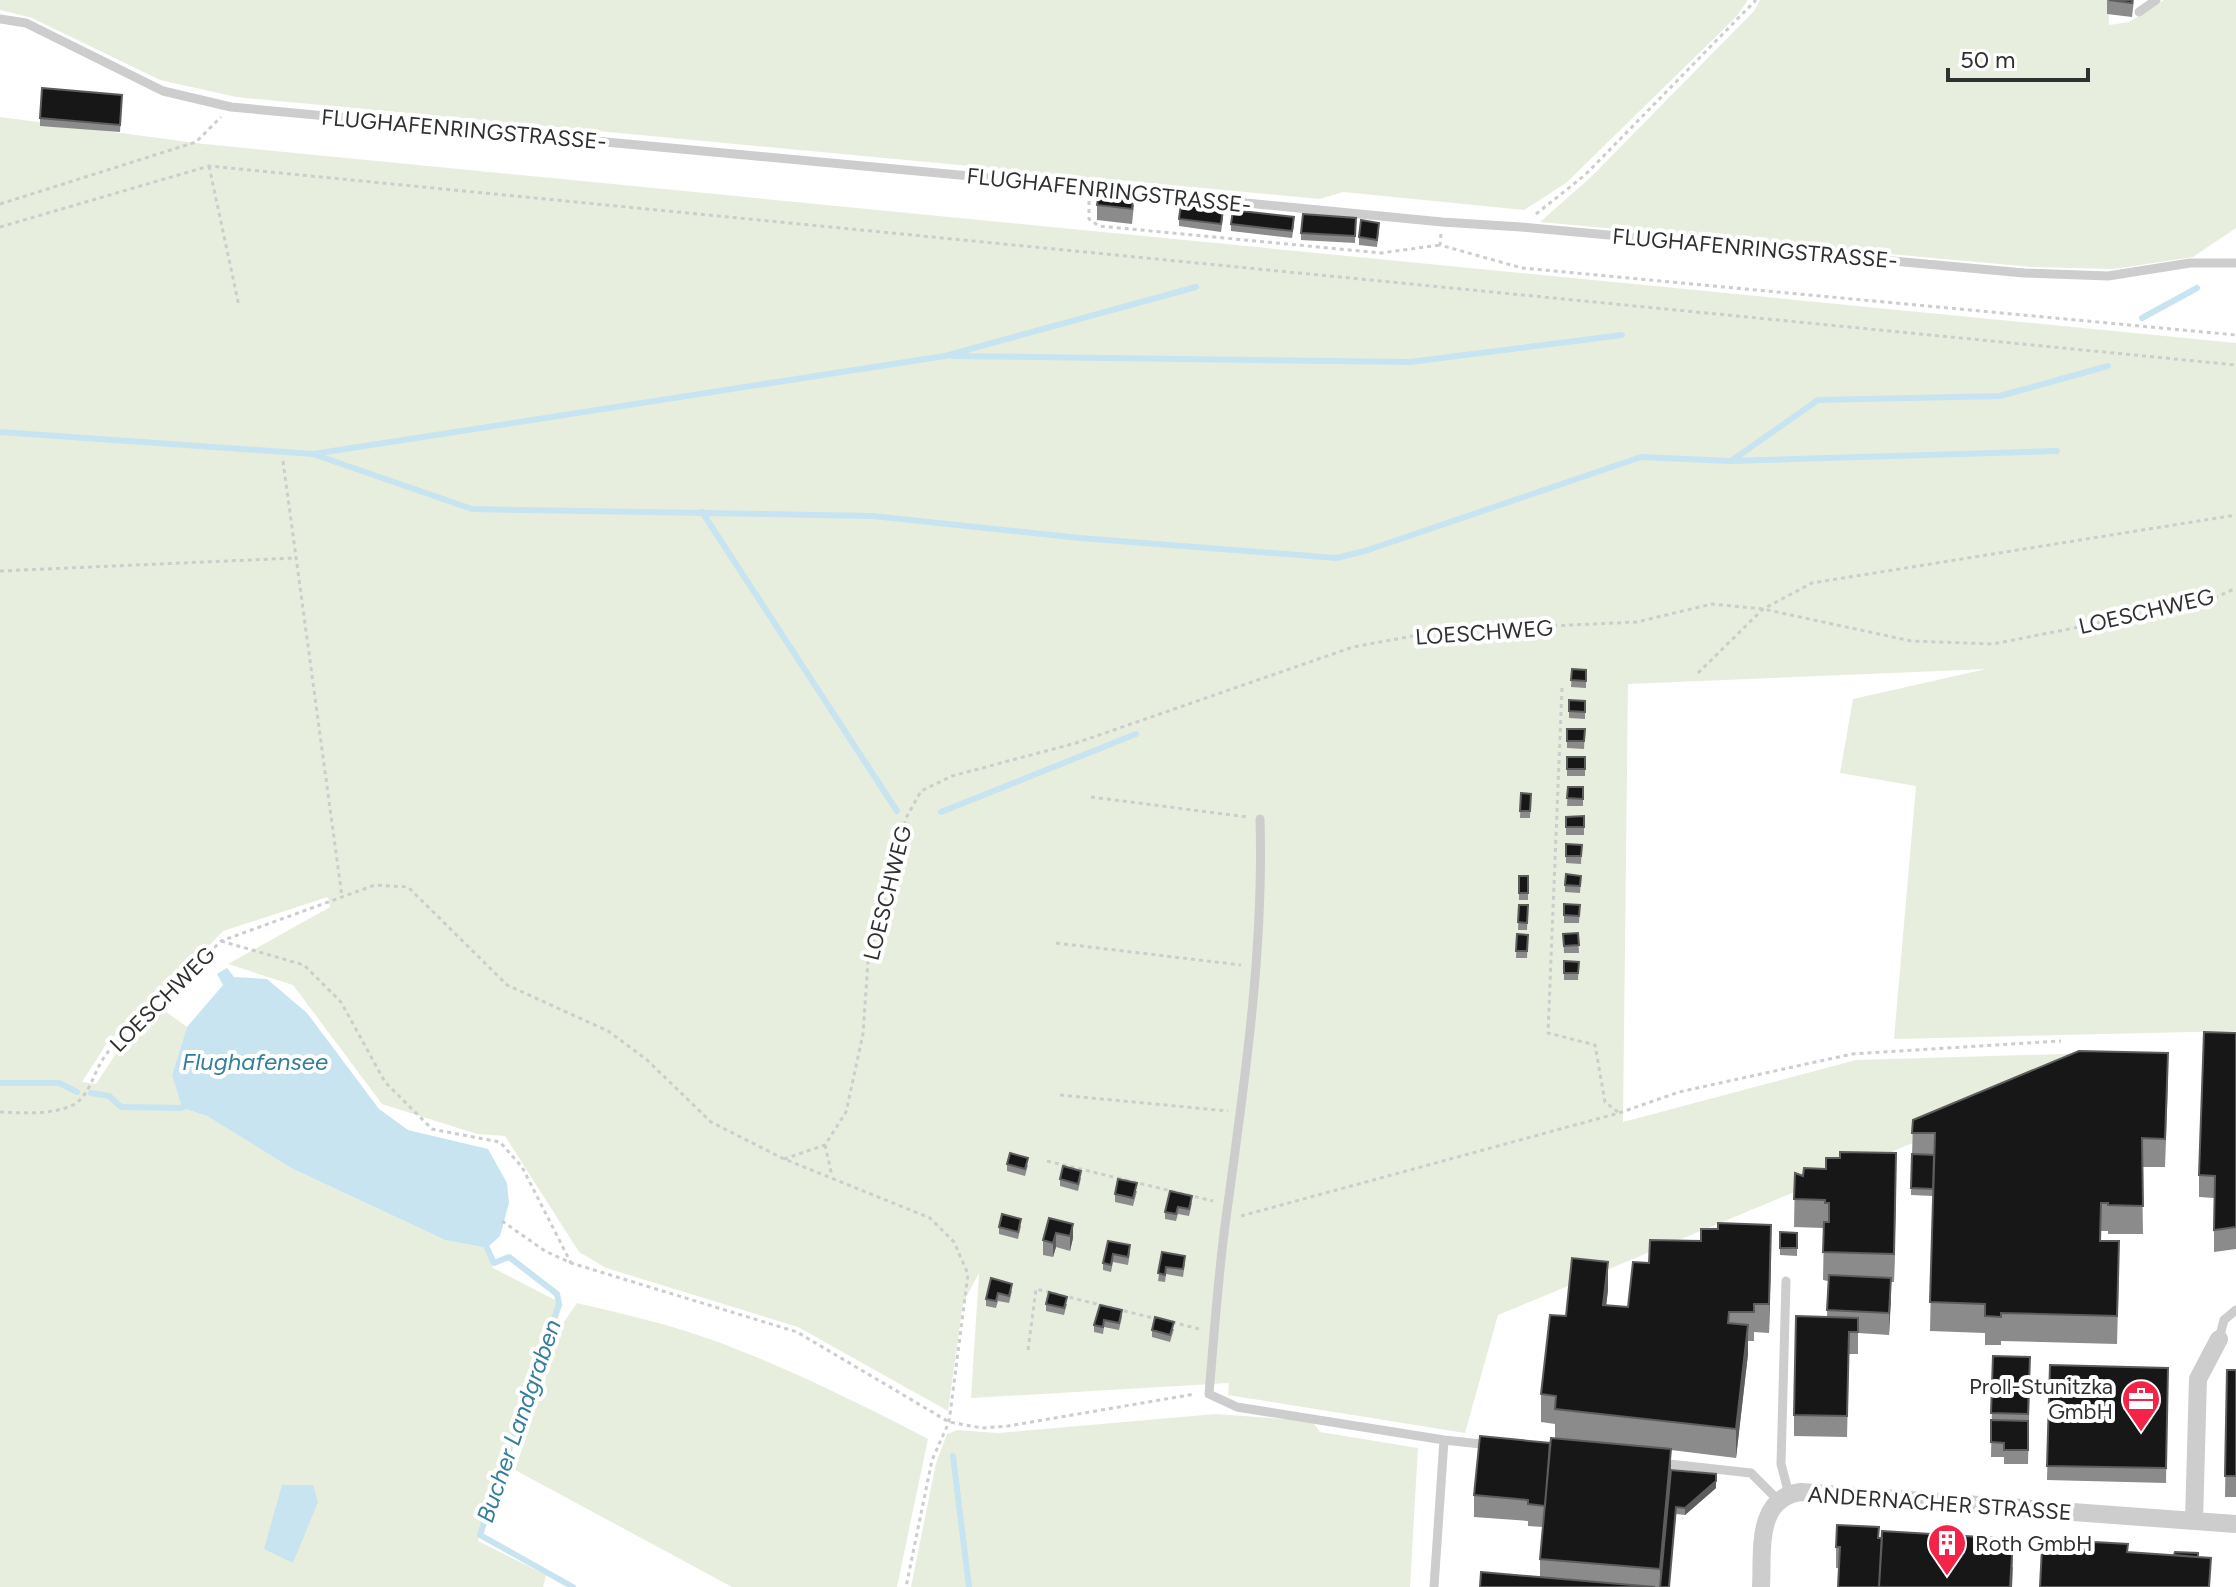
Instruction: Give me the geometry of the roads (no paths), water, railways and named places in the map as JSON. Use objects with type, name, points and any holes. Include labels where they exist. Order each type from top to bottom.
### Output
[{"type":"street","points":[[2194,1521],[2198,1379],[2219,1339]]},
{"type":"street","name":"ANDERNACHER STRASSE","points":[[1761,1587],[1766,1521],[1783,1497],[1801,1492],[2236,1524]]},
{"type":"lane","points":[[2139,12],[2156,0]]},
{"type":"lane","name":"FLUGHAFENRINGSTRASSE-","points":[[0,19],[26,23],[163,91],[231,107],[1442,222],[2024,273],[2108,276],[2190,263],[2236,263]]},
{"type":"lane","points":[[1260,819],[1257,967],[1226,1220],[1209,1394],[1237,1407],[1505,1447]]},
{"type":"lane","points":[[1783,1497],[1781,1464],[1786,1281]]},
{"type":"lane","points":[[2219,1339],[2224,1320],[2236,1310]]},
{"type":"lane","points":[[1434,1587],[1444,1440]]},
{"type":"lane","points":[[1643,1462],[1751,1473],[1783,1497]]},
{"type":"water","name":"Flughafensee","points":[[227,968],[234,977],[267,979],[307,1013],[379,1109],[408,1130],[488,1149],[507,1183],[509,1203],[500,1236],[487,1248],[445,1240],[291,1168],[207,1116],[182,1108],[172,1075],[187,1027],[223,985],[217,974]]},
{"type":"water","points":[[282,1485],[313,1485],[318,1502],[293,1563],[264,1549]]},
{"type":"waterway","points":[[0,432],[313,454],[945,356],[1196,287]]},
{"type":"waterway","points":[[2142,318],[2197,288]]},
{"type":"waterway","points":[[952,356],[1410,362],[1622,335]]},
{"type":"waterway","points":[[1731,461],[1818,400],[2000,396],[2108,366]]},
{"type":"waterway","points":[[313,454],[472,509],[873,516],[1080,538],[1336,558],[1365,551],[1641,457],[1730,461],[2057,451]]},
{"type":"waterway","points":[[702,512],[897,811]]},
{"type":"waterway","points":[[941,812],[1136,734]]},
{"type":"waterway","name":"Bucher Landgraben","points":[[0,1083],[59,1083],[77,1092]]},
{"type":"waterway","name":"Bucher Landgraben","points":[[91,1093],[109,1096],[121,1107],[182,1108]]},
{"type":"waterway","name":"Bucher Landgraben","points":[[487,1248],[494,1263],[509,1257],[557,1294],[559,1304],[480,1535],[573,1587]]},
{"type":"waterway","points":[[953,1456],[969,1587]]},
{"type":"place","name":"Proll-Stunitzka GmbH","points":[[2141,1433]]},
{"type":"place","name":"Roth GmbH","points":[[1947,1577]]}]
